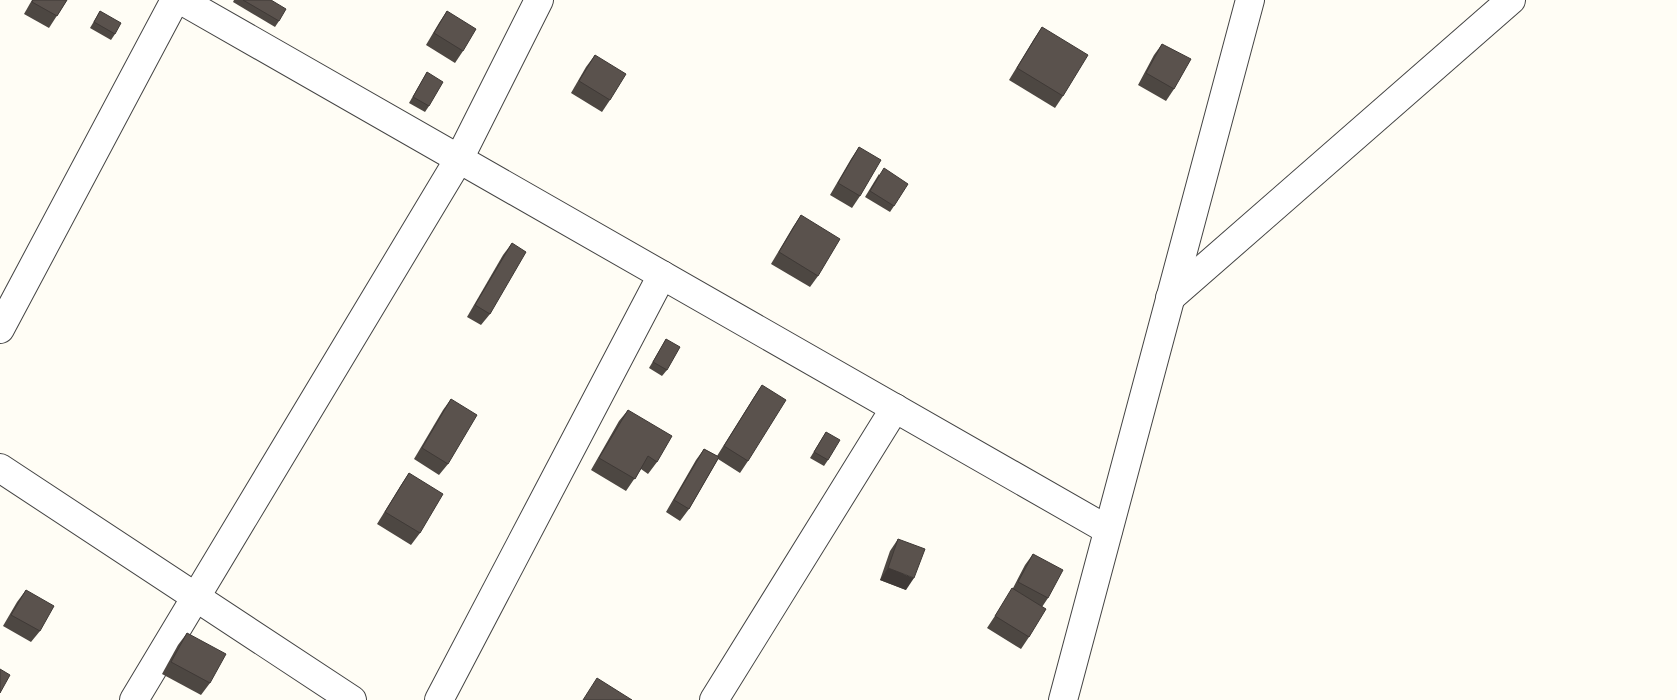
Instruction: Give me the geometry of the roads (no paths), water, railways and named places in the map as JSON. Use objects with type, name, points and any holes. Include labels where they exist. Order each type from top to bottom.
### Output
[{"type":"street","points":[[0,329],[176,0]]},
{"type":"street","points":[[181,0],[1108,530]]},
{"type":"street","points":[[134,700],[459,159],[539,0]]},
{"type":"street","points":[[1064,700],[1250,0]]},
{"type":"street","points":[[1170,298],[1511,0]]},
{"type":"street","points":[[439,700],[662,276]]},
{"type":"street","points":[[714,700],[895,408]]},
{"type":"street","points":[[0,468],[352,700]]}]
